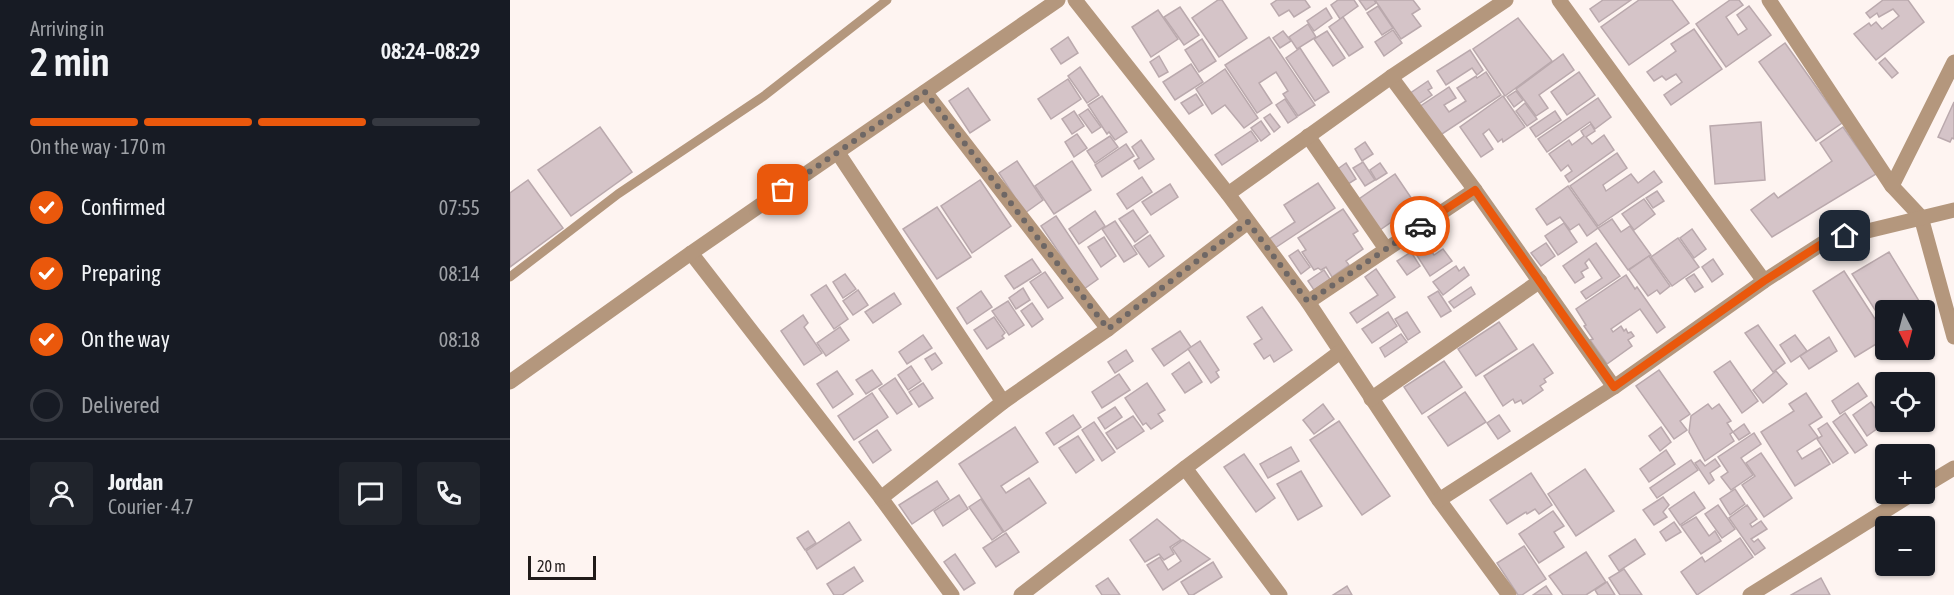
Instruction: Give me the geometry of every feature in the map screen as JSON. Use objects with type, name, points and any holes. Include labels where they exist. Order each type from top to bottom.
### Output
[{"type":"street","points":[[510,382],[691,252],[1058,0]]},
{"type":"street","points":[[1075,0],[1228,194],[1308,302],[1439,500],[1509,595]]},
{"type":"street","points":[[1228,194],[1391,76],[1506,0]]},
{"type":"street","points":[[1559,0],[1764,281]]},
{"type":"street","points":[[1769,0],[1892,186],[1921,218],[1954,337]]},
{"type":"street","points":[[1892,186],[1954,62]]},
{"type":"street","points":[[1391,76],[1475,190],[1614,387]]},
{"type":"street","points":[[925,92],[1108,329]]},
{"type":"street","points":[[1308,136],[1386,249]]},
{"type":"street","points":[[838,153],[1004,402]]},
{"type":"street","points":[[1308,302],[1475,190]]},
{"type":"street","points":[[1439,500],[1614,387],[1764,281],[1826,241],[1954,210]]},
{"type":"street","points":[[881,498],[1004,402],[1108,329],[1248,222]]},
{"type":"street","points":[[691,252],[881,498],[952,595]]},
{"type":"street","points":[[1371,399],[1540,281]]},
{"type":"street","points":[[1024,594],[1185,468],[1340,352]]},
{"type":"street","points":[[1185,468],[1280,595]]},
{"type":"street","points":[[1935,479],[1954,468]]},
{"type":"street","points":[[1750,595],[1896,504]]},
{"type":"lane","points":[[510,277],[618,194],[764,96],[887,0]]},
{"type":"building","points":[[1218,0],[1222,0],[1247,38],[1219,57],[1192,18]]},
{"type":"building","points":[[1277,0],[1305,0],[1310,7],[1294,17],[1289,10],[1279,16],[1271,4]]},
{"type":"building","points":[[1338,0],[1354,0],[1358,6],[1340,19],[1331,5]]},
{"type":"building","points":[[1359,0],[1374,0],[1376,3],[1366,10]]},
{"type":"building","points":[[1375,0],[1413,0],[1420,9],[1412,14],[1421,26],[1401,39]]},
{"type":"building","points":[[1603,0],[1631,0],[1599,22],[1590,9]]},
{"type":"building","points":[[1639,0],[1672,0],[1689,23],[1629,65],[1601,27]]},
{"type":"building","points":[[1730,0],[1739,0],[1743,5],[1726,17],[1738,35],[1747,29],[1737,15],[1749,6],[1771,35],[1726,67],[1696,24]]},
{"type":"building","points":[[1883,0],[1908,0],[1924,22],[1876,60],[1854,34],[1869,23],[1871,26],[1876,22],[1882,29],[1899,16],[1893,9],[1879,17],[1877,13],[1870,18],[1866,13]]},
{"type":"building","points":[[1378,6],[1393,28],[1382,35],[1367,13]]},
{"type":"building","points":[[1180,7],[1199,35],[1184,45],[1164,17]]},
{"type":"building","points":[[1326,8],[1332,18],[1314,31],[1307,21]]},
{"type":"building","points":[[1158,10],[1178,39],[1151,57],[1132,27]]},
{"type":"building","points":[[1343,17],[1363,47],[1349,56],[1329,27]]},
{"type":"building","points":[[1518,18],[1552,61],[1505,96],[1473,49]]},
{"type":"building","points":[[1308,24],[1316,37],[1297,49],[1289,37]]},
{"type":"building","points":[[1694,29],[1722,69],[1671,105],[1664,95],[1682,82],[1676,74],[1666,80],[1662,76],[1654,81],[1647,72],[1676,51],[1671,44]]},
{"type":"building","points":[[1393,30],[1402,43],[1384,56],[1375,42]]},
{"type":"building","points":[[1283,31],[1291,41],[1280,48],[1273,38]]},
{"type":"building","points":[[1327,31],[1345,58],[1333,66],[1314,39]]},
{"type":"building","points":[[1068,37],[1078,53],[1061,64],[1051,49]]},
{"type":"building","points":[[1269,37],[1315,105],[1298,116],[1283,94],[1288,91],[1276,72],[1259,83],[1272,103],[1257,113],[1225,65]]},
{"type":"building","points":[[1202,39],[1216,61],[1199,72],[1185,50]]},
{"type":"building","points":[[1785,43],[1842,123],[1816,141],[1759,62]]},
{"type":"building","points":[[1300,48],[1329,92],[1315,101],[1286,58]]},
{"type":"building","points":[[1470,50],[1483,70],[1477,75],[1472,68],[1446,85],[1437,71]]},
{"type":"building","points":[[1563,54],[1574,70],[1539,95],[1548,108],[1536,116],[1516,89]]},
{"type":"building","points":[[1159,56],[1168,72],[1159,77],[1150,62]]},
{"type":"building","points":[[1885,58],[1898,73],[1892,78],[1879,63]]},
{"type":"building","points":[[1191,64],[1203,82],[1175,100],[1163,82]]},
{"type":"building","points":[[1080,67],[1099,95],[1087,103],[1068,76]]},
{"type":"building","points":[[1225,69],[1258,118],[1244,128],[1225,105],[1212,114],[1196,89]]},
{"type":"building","points":[[1486,72],[1501,95],[1439,136],[1419,107],[1449,87],[1456,98],[1444,105],[1449,112],[1466,101],[1457,88]]},
{"type":"building","points":[[1579,72],[1595,95],[1567,115],[1551,92]]},
{"type":"building","points":[[1068,79],[1081,99],[1051,119],[1038,99]]},
{"type":"building","points":[[1428,81],[1432,88],[1428,90],[1432,95],[1417,105],[1409,94]]},
{"type":"building","points":[[968,88],[990,120],[970,133],[949,101]]},
{"type":"building","points":[[1516,91],[1523,100],[1514,107],[1507,97]]},
{"type":"building","points":[[1196,94],[1203,105],[1189,114],[1181,103]]},
{"type":"building","points":[[1102,96],[1127,132],[1115,140],[1109,132],[1107,134],[1088,105]]},
{"type":"building","points":[[1503,96],[1525,127],[1503,142],[1502,139],[1498,142],[1489,129],[1483,134],[1493,149],[1481,157],[1460,127]]},
{"type":"building","points":[[1598,98],[1611,117],[1595,129],[1590,122],[1547,152],[1538,139]]},
{"type":"building","points":[[1285,99],[1297,117],[1288,123],[1276,105]]},
{"type":"building","points":[[1954,102],[1954,139],[1952,138],[1950,142],[1938,137]]},
{"type":"building","points":[[1525,103],[1537,119],[1527,126],[1516,111]]},
{"type":"building","points":[[1088,109],[1101,127],[1092,133],[1079,115]]},
{"type":"building","points":[[1074,111],[1084,126],[1072,134],[1062,119]]},
{"type":"building","points":[[1555,111],[1561,120],[1536,137],[1530,128]]},
{"type":"building","points":[[1270,114],[1280,127],[1274,132],[1264,118]]},
{"type":"building","points":[[1261,121],[1270,134],[1261,141],[1251,128]]},
{"type":"building","points":[[1761,122],[1765,180],[1715,184],[1710,126]]},
{"type":"building","points":[[1591,124],[1595,131],[1586,137],[1592,144],[1604,135],[1614,150],[1569,182],[1565,176],[1572,171],[1568,165],[1561,171],[1549,154],[1569,140],[1572,145],[1584,136],[1581,131]]},
{"type":"building","points":[[600,127],[632,172],[571,216],[538,170]]},
{"type":"building","points":[[1843,127],[1876,174],[1772,237],[1751,210],[1774,193],[1778,198],[1832,161],[1820,143]]},
{"type":"building","points":[[1251,131],[1258,141],[1222,165],[1215,155]]},
{"type":"building","points":[[1077,134],[1087,148],[1074,157],[1065,142]]},
{"type":"building","points":[[1110,136],[1118,147],[1095,163],[1087,151]]},
{"type":"building","points":[[1141,140],[1154,159],[1139,169],[1134,161],[1139,158],[1132,147]]},
{"type":"building","points":[[1365,142],[1373,154],[1362,161],[1355,149]]},
{"type":"building","points":[[1126,144],[1134,156],[1102,177],[1095,165]]},
{"type":"building","points":[[1617,153],[1627,168],[1603,185],[1606,191],[1631,174],[1638,183],[1654,171],[1662,182],[1598,226],[1570,186]]},
{"type":"building","points":[[1017,161],[1043,200],[1025,213],[999,173]]},
{"type":"building","points":[[1072,161],[1091,190],[1054,214],[1035,186]]},
{"type":"building","points":[[1363,162],[1375,180],[1365,186],[1353,168]]},
{"type":"building","points":[[1346,163],[1356,179],[1345,186],[1335,171]]},
{"type":"building","points":[[1380,163],[1387,173],[1376,180],[1370,170]]},
{"type":"building","points":[[1395,174],[1416,205],[1377,232],[1356,201]]},
{"type":"building","points":[[1142,177],[1152,192],[1127,209],[1117,194]]},
{"type":"building","points":[[528,180],[563,228],[510,267],[510,193]]},
{"type":"building","points":[[980,180],[1011,226],[972,253],[941,206]]},
{"type":"building","points":[[1318,183],[1335,208],[1275,248],[1269,239],[1295,222],[1284,205]]},
{"type":"building","points":[[1170,184],[1178,197],[1151,215],[1142,202]]},
{"type":"building","points":[[1568,186],[1598,228],[1587,236],[1579,224],[1570,230],[1560,217],[1547,225],[1536,209]]},
{"type":"building","points":[[1657,191],[1664,201],[1653,208],[1646,198]]},
{"type":"building","points":[[1644,199],[1655,214],[1634,230],[1622,214]]},
{"type":"building","points":[[937,207],[971,257],[937,279],[903,229]]},
{"type":"building","points":[[1343,209],[1358,231],[1353,234],[1363,249],[1346,261],[1349,265],[1332,277],[1326,267],[1314,270],[1302,252],[1306,250],[1298,238]]},
{"type":"building","points":[[1133,210],[1148,232],[1135,242],[1119,219]]},
{"type":"building","points":[[1095,211],[1105,226],[1079,244],[1069,229]]},
{"type":"building","points":[[1056,216],[1098,279],[1084,289],[1041,226]]},
{"type":"building","points":[[1612,219],[1621,232],[1630,226],[1651,255],[1628,270],[1598,228]]},
{"type":"building","points":[[1115,221],[1137,254],[1124,262],[1102,229]]},
{"type":"building","points":[[1564,223],[1577,242],[1558,255],[1545,236]]},
{"type":"building","points":[[1692,229],[1706,249],[1694,258],[1680,238]]},
{"type":"building","points":[[1150,235],[1164,256],[1149,267],[1134,246]]},
{"type":"building","points":[[1104,237],[1116,256],[1101,267],[1088,247]]},
{"type":"building","points":[[1678,238],[1699,267],[1672,286],[1651,257]]},
{"type":"building","points":[[1546,243],[1555,256],[1541,266],[1531,253]]},
{"type":"building","points":[[1596,243],[1620,276],[1586,299],[1581,292],[1602,278],[1589,259],[1585,263],[1588,268],[1581,272],[1584,277],[1575,283],[1563,266]]},
{"type":"building","points":[[1428,246],[1434,255],[1443,249],[1452,261],[1430,276],[1416,254]]},
{"type":"building","points":[[1298,250],[1310,267],[1301,274],[1289,256]]},
{"type":"building","points":[[1411,252],[1420,266],[1407,275],[1397,261]]},
{"type":"building","points":[[1889,252],[1918,300],[1875,300],[1875,310],[1852,274]]},
{"type":"building","points":[[1649,256],[1670,286],[1660,294],[1657,290],[1648,296],[1629,270]]},
{"type":"building","points":[[1032,259],[1041,272],[1014,289],[1005,276]]},
{"type":"building","points":[[1713,259],[1723,274],[1712,282],[1702,267]]},
{"type":"building","points":[[1456,266],[1459,271],[1464,267],[1469,275],[1443,295],[1433,282]]},
{"type":"building","points":[[1376,269],[1395,297],[1357,323],[1350,313],[1378,295],[1365,277]]},
{"type":"building","points":[[1324,270],[1330,279],[1314,290],[1308,281]]},
{"type":"building","points":[[1844,271],[1875,319],[1875,345],[1855,357],[1813,291]]},
{"type":"building","points":[[1045,272],[1063,298],[1048,308],[1030,282]]},
{"type":"building","points":[[845,274],[856,289],[843,298],[833,282]]},
{"type":"building","points":[[1694,274],[1703,287],[1695,292],[1686,279]]},
{"type":"building","points":[[1626,275],[1665,327],[1657,333],[1640,309],[1611,329],[1613,332],[1621,326],[1624,331],[1626,329],[1634,336],[1628,340],[1632,346],[1607,364],[1590,340],[1593,339],[1576,309]]},
{"type":"building","points":[[826,285],[848,319],[834,329],[811,295]]},
{"type":"building","points":[[1471,287],[1475,294],[1454,308],[1449,302]]},
{"type":"building","points":[[1023,288],[1030,300],[1016,309],[1009,298]]},
{"type":"building","points":[[858,290],[868,305],[853,315],[843,301]]},
{"type":"building","points":[[981,291],[992,307],[967,324],[957,308]]},
{"type":"building","points":[[1438,291],[1451,311],[1441,317],[1428,297]]},
{"type":"building","points":[[894,293],[901,304],[873,323],[865,312]]},
{"type":"building","points":[[1008,301],[1024,325],[1009,335],[992,311]]},
{"type":"building","points":[[1032,303],[1043,319],[1032,327],[1021,311]]},
{"type":"building","points":[[1262,307],[1292,350],[1274,362],[1270,355],[1264,359],[1254,344],[1262,339],[1247,317]]},
{"type":"building","points":[[1388,312],[1397,326],[1372,343],[1362,329]]},
{"type":"building","points":[[1407,312],[1420,332],[1408,340],[1395,319]]},
{"type":"building","points":[[803,315],[808,323],[804,327],[822,353],[804,365],[781,331]]},
{"type":"building","points":[[994,317],[1005,333],[1002,336],[1004,338],[987,349],[974,330]]},
{"type":"building","points":[[1499,322],[1517,349],[1476,376],[1458,349]]},
{"type":"building","points":[[1758,325],[1785,363],[1773,372],[1745,333]]},
{"type":"building","points":[[840,327],[849,340],[826,356],[817,343]]},
{"type":"building","points":[[1180,331],[1191,347],[1164,366],[1152,349]]},
{"type":"building","points":[[1401,334],[1407,342],[1385,357],[1380,348]]},
{"type":"building","points":[[923,335],[932,348],[907,364],[899,352]]},
{"type":"building","points":[[1795,335],[1807,351],[1791,362],[1780,345]]},
{"type":"building","points":[[1829,337],[1837,351],[1809,369],[1800,356]]},
{"type":"building","points":[[1200,341],[1219,370],[1216,372],[1219,377],[1211,383],[1188,349]]},
{"type":"building","points":[[1533,344],[1553,373],[1544,379],[1546,382],[1540,386],[1543,390],[1523,404],[1521,400],[1515,403],[1513,399],[1503,406],[1484,376]]},
{"type":"building","points":[[1126,350],[1133,361],[1115,373],[1108,362]]},
{"type":"building","points":[[935,353],[942,363],[932,370],[925,359]]},
{"type":"building","points":[[1444,361],[1462,387],[1422,414],[1404,387]]},
{"type":"building","points":[[1730,361],[1758,401],[1742,413],[1714,372]]},
{"type":"building","points":[[1189,362],[1202,382],[1185,393],[1172,374]]},
{"type":"building","points":[[911,366],[921,381],[908,390],[898,375]]},
{"type":"building","points":[[872,370],[882,384],[866,394],[856,380]]},
{"type":"building","points":[[1659,370],[1690,414],[1680,421],[1687,430],[1674,439],[1636,386]]},
{"type":"building","points":[[837,371],[853,394],[833,408],[817,384]]},
{"type":"building","points":[[1776,371],[1787,384],[1763,403],[1753,390]]},
{"type":"building","points":[[1119,374],[1130,390],[1102,408],[1092,392]]},
{"type":"building","points":[[895,378],[912,404],[897,414],[879,389]]},
{"type":"building","points":[[923,383],[933,398],[919,407],[909,392]]},
{"type":"building","points":[[1147,383],[1165,410],[1158,414],[1163,421],[1151,429],[1146,423],[1143,425],[1125,398]]},
{"type":"building","points":[[1858,383],[1867,396],[1840,414],[1832,401]]},
{"type":"building","points":[[1465,392],[1486,422],[1448,446],[1428,417]]},
{"type":"building","points":[[872,393],[888,417],[854,440],[838,416]]},
{"type":"building","points":[[1806,393],[1822,417],[1809,425],[1818,437],[1797,451],[1802,459],[1820,448],[1830,464],[1795,486],[1761,432],[1794,411],[1789,404]]},
{"type":"building","points":[[1871,402],[1875,408],[1875,430],[1867,436],[1853,415]]},
{"type":"building","points":[[1323,404],[1334,419],[1314,434],[1303,420]]},
{"type":"building","points":[[1708,404],[1712,409],[1719,404],[1731,421],[1727,423],[1733,432],[1730,434],[1734,441],[1705,461],[1689,432],[1691,416]]},
{"type":"building","points":[[1115,407],[1122,417],[1105,429],[1098,418]]},
{"type":"building","points":[[1845,413],[1867,445],[1855,453],[1833,422]]},
{"type":"building","points":[[1073,415],[1081,427],[1054,445],[1046,433]]},
{"type":"building","points":[[1499,415],[1510,431],[1498,439],[1487,423]]},
{"type":"building","points":[[1133,416],[1144,431],[1117,449],[1106,433]]},
{"type":"building","points":[[1339,421],[1390,496],[1362,515],[1310,440]]},
{"type":"building","points":[[1094,422],[1115,452],[1102,461],[1082,430]]},
{"type":"building","points":[[1827,423],[1848,453],[1833,463],[1817,439],[1822,436],[1818,429]]},
{"type":"building","points":[[1744,424],[1750,433],[1739,440],[1733,432]]},
{"type":"building","points":[[1015,427],[1038,462],[1001,486],[1006,493],[1029,478],[1046,503],[1004,532],[959,464]]},
{"type":"building","points":[[1661,427],[1671,442],[1660,451],[1649,436]]},
{"type":"building","points":[[877,430],[891,450],[873,463],[859,442]]},
{"type":"building","points":[[1754,433],[1761,444],[1741,458],[1753,475],[1731,490],[1721,477],[1728,472],[1718,457]]},
{"type":"building","points":[[1078,436],[1094,460],[1076,473],[1059,448]]},
{"type":"building","points":[[1291,447],[1299,461],[1268,478],[1260,464]]},
{"type":"building","points":[[1666,450],[1675,464],[1649,482],[1640,469]]},
{"type":"building","points":[[1761,453],[1792,498],[1764,517],[1742,485],[1755,476],[1746,463]]},
{"type":"building","points":[[1244,454],[1275,498],[1256,512],[1224,467]]},
{"type":"building","points":[[1715,459],[1720,466],[1710,473],[1714,480],[1709,484],[1695,463],[1700,460],[1705,466]]},
{"type":"building","points":[[1691,460],[1698,470],[1657,498],[1650,488]]},
{"type":"building","points":[[1585,469],[1614,511],[1576,536],[1548,494]]},
{"type":"building","points":[[1301,471],[1322,506],[1298,520],[1277,484]]},
{"type":"building","points":[[1531,473],[1552,505],[1539,514],[1535,509],[1527,514],[1526,512],[1507,524],[1490,500]]},
{"type":"building","points":[[937,481],[949,499],[912,524],[899,505]]},
{"type":"building","points":[[1735,489],[1745,504],[1730,515],[1720,499]]},
{"type":"building","points":[[1694,492],[1705,508],[1680,525],[1669,509]]},
{"type":"building","points":[[959,495],[968,509],[943,526],[934,511]]},
{"type":"building","points":[[1663,497],[1669,505],[1663,512],[1667,517],[1654,525],[1643,510]]},
{"type":"building","points":[[981,499],[1003,532],[992,540],[969,507]]},
{"type":"building","points":[[1718,505],[1735,529],[1722,538],[1705,514]]},
{"type":"building","points":[[1747,505],[1757,519],[1750,524],[1752,527],[1761,521],[1767,529],[1751,539],[1754,542],[1758,539],[1765,548],[1755,555],[1729,518]]},
{"type":"building","points":[[1553,511],[1564,526],[1554,532],[1564,547],[1539,563],[1519,534]]},
{"type":"building","points":[[1696,517],[1709,536],[1715,531],[1721,541],[1701,554],[1681,526]]},
{"type":"building","points":[[1157,519],[1181,540],[1170,547],[1174,554],[1164,560],[1159,554],[1145,562],[1130,540]]},
{"type":"building","points":[[849,522],[861,540],[817,569],[806,551]]},
{"type":"building","points":[[1674,522],[1681,532],[1666,541],[1660,532]]},
{"type":"building","points":[[808,531],[816,543],[805,550],[797,538]]},
{"type":"building","points":[[1006,533],[1019,552],[996,567],[983,548]]},
{"type":"building","points":[[1740,538],[1753,557],[1697,595],[1681,572],[1702,557],[1705,562]]},
{"type":"building","points":[[1635,539],[1645,554],[1619,571],[1609,556]]},
{"type":"building","points":[[1183,540],[1210,559],[1163,590],[1147,565],[1160,557],[1168,570],[1181,561],[1172,548]]},
{"type":"building","points":[[1524,546],[1546,579],[1522,595],[1518,595],[1497,563]]},
{"type":"building","points":[[1586,552],[1606,582],[1586,595],[1563,595],[1549,576]]},
{"type":"building","points":[[955,554],[975,583],[964,590],[944,562]]},
{"type":"building","points":[[1213,562],[1222,577],[1193,595],[1189,595],[1181,582]]},
{"type":"building","points":[[854,567],[863,581],[842,595],[834,595],[827,584]]},
{"type":"building","points":[[1624,569],[1642,595],[1620,595],[1609,578]]},
{"type":"building","points":[[1108,578],[1120,595],[1102,595],[1096,586]]},
{"type":"building","points":[[1821,578],[1830,595],[1791,595]]},
{"type":"building","points":[[1607,582],[1615,595],[1598,595],[1595,590]]},
{"type":"building","points":[[1347,586],[1352,595],[1333,595]]},
{"type":"building","points":[[1546,586],[1552,595],[1533,595]]},
{"type":"way so far","points":[[783,190],[925,92],[1108,329],[1248,222],[1308,302],[1420,226]]},
{"type":"route","points":[[1420,226],[1475,190],[1614,387],[1764,281],[1826,241],[1845,236]]}]
